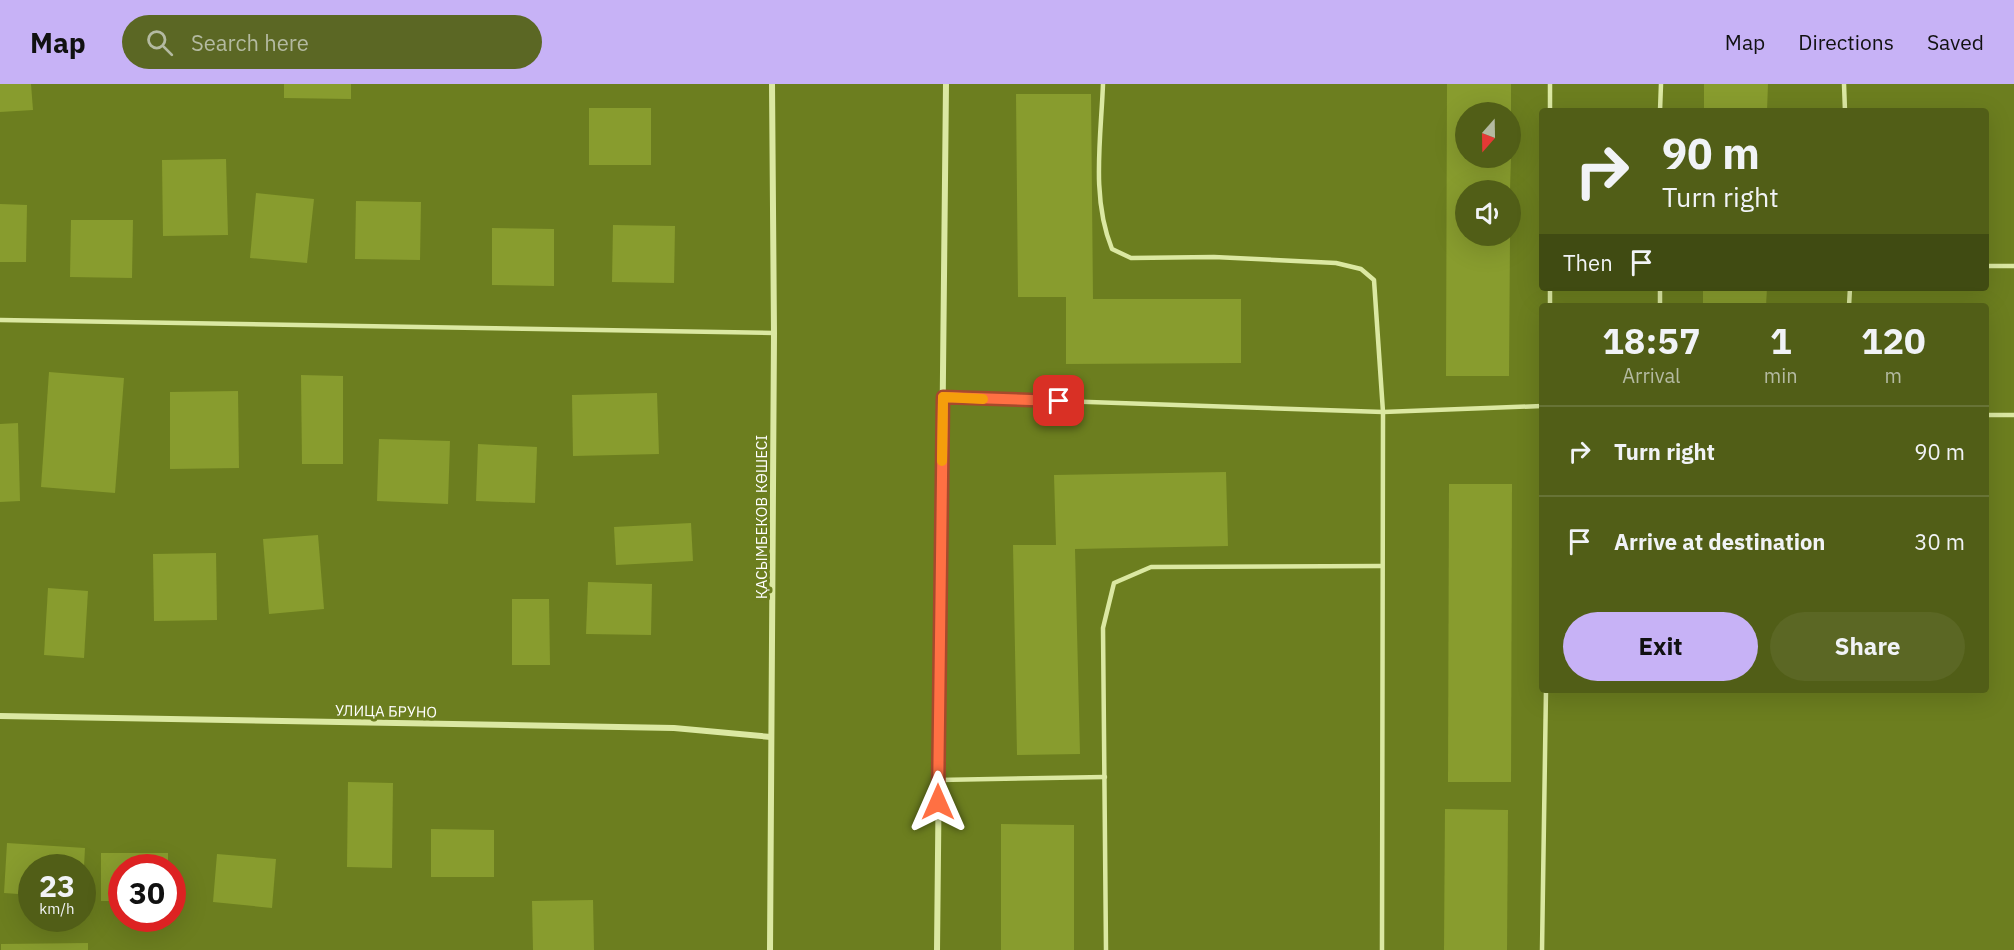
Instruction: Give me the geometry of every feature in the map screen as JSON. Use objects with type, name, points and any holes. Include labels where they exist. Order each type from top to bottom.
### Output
[{"type":"street","name":"ҚАСЫМБЕКОВ КӨШЕСІ","points":[[770,950],[774,333],[772,84]]},
{"type":"street","points":[[937,950],[946,84]]},
{"type":"street","name":"УЛИЦА БРУНО","points":[[0,716],[674,728],[771,737]]},
{"type":"lane","points":[[1103,84],[1099,184],[1103,228],[1112,249],[1131,258],[1214,257],[1336,263],[1362,269],[1374,280],[1383,412],[1382,950]]},
{"type":"lane","points":[[1550,84],[1550,108]]},
{"type":"lane","points":[[1660,108],[1661,84]]},
{"type":"lane","points":[[1844,84],[1845,108]]},
{"type":"lane","points":[[1989,266],[2014,266]]},
{"type":"lane","points":[[0,320],[774,333]]},
{"type":"lane","points":[[943,397],[1383,412],[1539,406]]},
{"type":"lane","points":[[1989,415],[2014,415]]},
{"type":"lane","points":[[1106,950],[1103,628],[1114,583],[1151,567],[1382,566]]},
{"type":"lane","points":[[1542,950],[1546,693]]},
{"type":"lane","points":[[939,780],[1105,777]]},
{"type":"building","points":[[0,84],[31,84],[33,110],[0,112]]},
{"type":"building","points":[[284,84],[351,84],[351,99],[284,98]]},
{"type":"building","points":[[1447,84],[1511,84],[1511,102],[1455,102],[1455,168],[1511,168],[1510,180],[1455,180],[1455,246],[1510,246],[1509,376],[1446,376]]},
{"type":"building","points":[[1704,84],[1768,84],[1767,108],[1704,108]]},
{"type":"building","points":[[1016,94],[1091,94],[1093,299],[1241,299],[1241,363],[1066,364],[1066,297],[1018,297]]},
{"type":"building","points":[[589,108],[651,108],[651,165],[589,165]]},
{"type":"building","points":[[226,159],[228,235],[163,236],[162,160]]},
{"type":"building","points":[[256,193],[314,199],[307,263],[250,258]]},
{"type":"building","points":[[356,201],[421,202],[420,260],[355,259]]},
{"type":"building","points":[[0,204],[27,205],[26,262],[0,262]]},
{"type":"building","points":[[71,220],[133,220],[132,278],[70,277]]},
{"type":"building","points":[[613,225],[675,226],[674,283],[612,282]]},
{"type":"building","points":[[492,228],[554,229],[554,286],[492,285]]},
{"type":"building","points":[[1703,291],[1767,291],[1766,303],[1703,303]]},
{"type":"building","points":[[49,372],[124,378],[115,493],[41,487]]},
{"type":"building","points":[[301,375],[343,376],[343,464],[302,464]]},
{"type":"building","points":[[238,391],[239,468],[170,469],[170,392]]},
{"type":"building","points":[[657,393],[659,454],[573,456],[572,395]]},
{"type":"building","points":[[18,423],[20,501],[0,502],[0,424]]},
{"type":"building","points":[[379,439],[450,441],[448,504],[377,501]]},
{"type":"building","points":[[478,444],[537,447],[535,503],[476,501]]},
{"type":"building","points":[[1226,472],[1228,546],[1075,549],[1080,754],[1017,755],[1013,545],[1056,545],[1054,475]]},
{"type":"building","points":[[1449,484],[1512,484],[1511,782],[1448,782]]},
{"type":"building","points":[[691,523],[693,561],[616,565],[614,527]]},
{"type":"building","points":[[318,535],[324,609],[269,614],[263,539]]},
{"type":"building","points":[[216,553],[217,620],[154,621],[153,554]]},
{"type":"building","points":[[588,582],[652,584],[651,635],[586,634]]},
{"type":"building","points":[[48,588],[88,591],[84,658],[44,655]]},
{"type":"building","points":[[512,599],[549,599],[550,665],[512,665]]},
{"type":"building","points":[[348,782],[393,783],[392,868],[347,867]]},
{"type":"building","points":[[1445,809],[1508,810],[1507,950],[1444,950]]},
{"type":"building","points":[[1001,824],[1074,825],[1074,950],[1001,950]]},
{"type":"building","points":[[431,829],[494,830],[494,877],[431,877]]},
{"type":"building","points":[[7,843],[85,848],[85,854],[18,854],[18,894],[4,893]]},
{"type":"building","points":[[101,853],[168,853],[108,854],[108,901],[101,901]]},
{"type":"building","points":[[217,854],[276,859],[272,908],[213,902]]},
{"type":"building","points":[[593,900],[594,950],[533,950],[532,901]]},
{"type":"building","points":[[88,943],[88,950],[1,950],[1,944]]},
{"type":"slow traffic","points":[[942,461],[943,397],[983,399]]},
{"type":"route","points":[[938,802],[943,397],[1059,401]]}]
